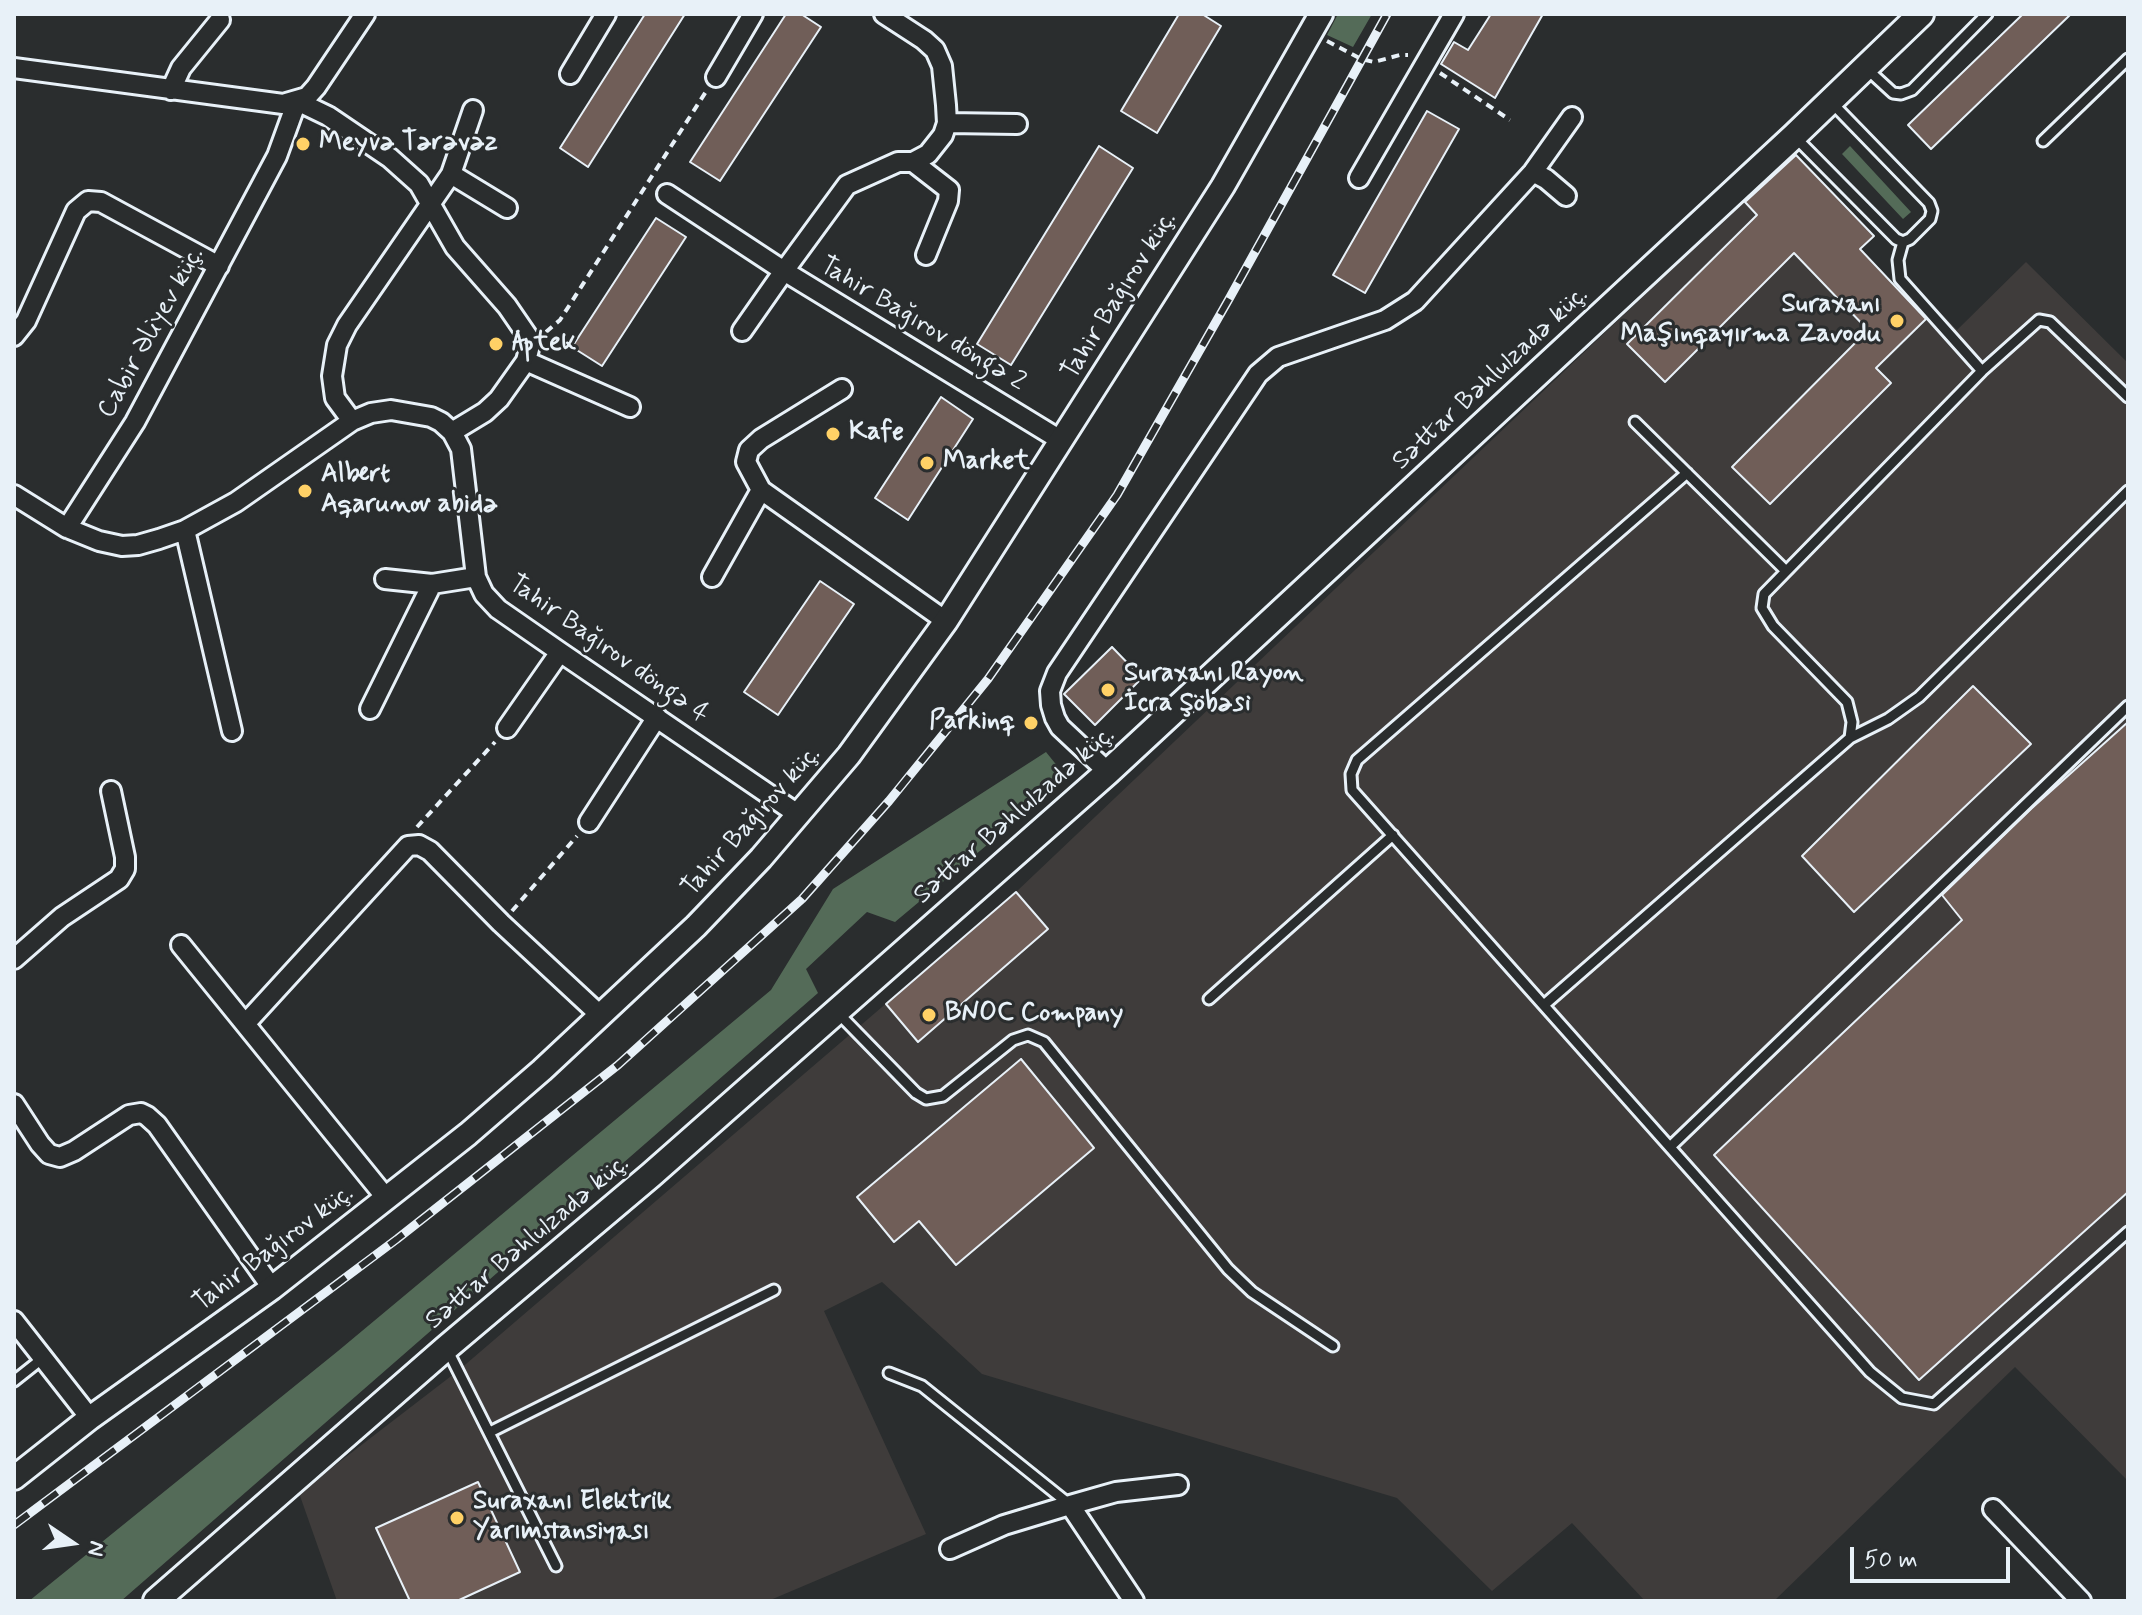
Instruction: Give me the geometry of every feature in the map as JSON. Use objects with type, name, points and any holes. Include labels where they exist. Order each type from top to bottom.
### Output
[{"type":"main road","name":"Səttar Bəhlulzadə küç.","points":[[156,1601],[446,1348],[651,1175],[1108,772],[1794,136],[1921,14]]},
{"type":"street","points":[[14,68],[283,104],[307,97],[365,14]]},
{"type":"street","points":[[570,74],[606,14]]},
{"type":"street","points":[[716,77],[753,14]]},
{"type":"street","points":[[884,14],[935,50],[942,66],[947,123],[1017,124]]},
{"type":"street","name":"Tahir Bağırov küç.","points":[[14,1478],[90,1418],[272,1288],[489,1116],[696,926],[799,815],[849,755],[946,621],[1223,186],[1321,14]]},
{"type":"street","points":[[1359,178],[1454,14]]},
{"type":"street","points":[[171,90],[181,68],[220,20]]},
{"type":"street","points":[[14,495],[67,528],[99,541],[122,546],[138,545],[185,530],[236,502],[352,421],[371,413],[391,410],[431,417],[452,432],[485,412],[499,399],[526,361],[531,341],[507,306],[455,247],[419,184],[390,158],[328,116],[297,101]]},
{"type":"street","name":"Cabir Əliyev küç.","points":[[67,528],[135,422],[277,156],[297,101]]},
{"type":"street","points":[[352,421],[335,398],[332,376],[337,345],[347,325],[451,174],[473,110]]},
{"type":"street","points":[[1108,772],[1060,727],[1051,705],[1050,691],[1057,673],[1258,374],[1278,357],[1385,320],[1415,301],[1533,172],[1572,117]]},
{"type":"street","name":"Tahir Bağırov döngə 2","points":[[947,123],[943,135],[928,154],[913,162],[898,162],[847,185],[784,271],[1062,441]]},
{"type":"street","points":[[913,162],[949,190],[948,201],[926,255]]},
{"type":"street","points":[[1533,172],[1566,196]]},
{"type":"street","points":[[451,174],[507,208]]},
{"type":"street","points":[[667,194],[784,271],[742,331]]},
{"type":"street","points":[[14,336],[26,321],[76,211],[88,201],[101,202],[219,266]]},
{"type":"street","points":[[526,361],[630,407]]},
{"type":"street","points":[[842,389],[761,439],[749,450],[746,462],[761,490],[946,621]]},
{"type":"street","name":"Tahir Bağırov döngə 4","points":[[452,432],[461,449],[476,577],[484,594],[498,609],[799,815]]},
{"type":"street","points":[[712,577],[761,490]]},
{"type":"street","points":[[185,530],[232,731]]},
{"type":"street","points":[[385,579],[432,584],[476,577]]},
{"type":"street","points":[[370,709],[432,584]]},
{"type":"street","points":[[507,728],[560,652]]},
{"type":"street","points":[[589,822],[657,717]]},
{"type":"street","points":[[14,959],[62,917],[119,879],[125,869],[111,791]]},
{"type":"street","points":[[246,1023],[408,846],[419,845],[430,851],[501,923],[600,1015]]},
{"type":"street","points":[[181,945],[387,1199]]},
{"type":"street","points":[[14,1104],[40,1144],[49,1154],[60,1157],[129,1115],[141,1113],[147,1116],[157,1125],[272,1288]]},
{"type":"street","points":[[14,1321],[90,1418]]},
{"type":"street","points":[[950,1549],[1004,1525],[1116,1492],[1178,1485]]},
{"type":"street","points":[[1070,1505],[1134,1601]]},
{"type":"street","points":[[1993,1509],[2081,1601]]},
{"type":"lane","points":[[1865,68],[1893,93],[1912,90],[1987,14]]},
{"type":"lane","points":[[2043,141],[2128,59]]},
{"type":"lane","points":[[1794,136],[1896,239],[1903,242],[1910,239],[1930,219],[1932,211],[1929,203],[1830,101]]},
{"type":"lane","points":[[1903,242],[1898,260],[1900,279],[1982,371]]},
{"type":"lane","points":[[1850,738],[1852,722],[1847,702],[1773,626],[1762,608],[1764,594],[1982,371],[2035,322],[2044,319],[2128,397]]},
{"type":"lane","points":[[1635,422],[1786,571]]},
{"type":"lane","points":[[1687,473],[1357,760],[1351,774],[1352,790],[1870,1372],[1902,1398],[1934,1404],[2128,1232]]},
{"type":"lane","points":[[1544,1005],[1850,738],[1888,719],[1919,697],[2128,491]]},
{"type":"lane","points":[[1670,1147],[2128,706]]},
{"type":"lane","points":[[1209,999],[1393,835]]},
{"type":"lane","points":[[836,1010],[916,1093],[926,1099],[943,1096],[1013,1040],[1028,1035],[1044,1042],[1228,1269],[1252,1292],[1333,1346]]},
{"type":"lane","points":[[490,1432],[774,1290]]},
{"type":"lane","points":[[446,1348],[556,1566]]},
{"type":"lane","points":[[14,1381],[43,1358]]},
{"type":"lane","points":[[889,1373],[922,1386],[941,1399],[1070,1505]]},
{"type":"path","points":[[531,341],[552,329],[560,320],[716,77]]},
{"type":"path","points":[[408,846],[417,826],[507,728]]},
{"type":"path","points":[[501,923],[589,822]]},
{"type":"shaded area","name":"Suraxanı Maşınqayırma Zavodu","points":[[1794,153],[1874,236],[1860,250],[1927,318],[1937,309],[1957,330],[2026,262],[2128,363],[2128,1481],[2015,1367],[1774,1601],[1645,1601],[1572,1523],[1492,1591],[1397,1498],[982,1374],[882,1282],[824,1311],[926,1534],[768,1601],[337,1601],[299,1493],[459,1370],[1016,892]]},
{"type":"green space","points":[[1338,14],[1372,14],[1353,47],[1327,35]]},
{"type":"green space","points":[[1850,146],[1911,212],[1903,219],[1842,154]]},
{"type":"green space","points":[[1046,752],[1067,778],[895,922],[867,912],[806,969],[818,993],[121,1601],[29,1601],[338,1351],[771,990],[833,889]]},
{"type":"building","points":[[645,14],[685,14],[588,167],[560,148]]},
{"type":"building","points":[[786,14],[801,14],[821,27],[720,181],[690,162]]},
{"type":"building","points":[[1179,14],[1202,14],[1221,26],[1157,133],[1121,111]]},
{"type":"building","points":[[1491,14],[1543,14],[1495,98],[1441,64],[1454,42],[1468,50]]},
{"type":"building","points":[[2023,14],[2071,14],[1931,149],[1908,125]]},
{"type":"building","points":[[1427,111],[1459,129],[1365,293],[1333,275]]},
{"type":"building","points":[[1099,146],[1133,168],[1011,365],[977,344]]},
{"type":"building","points":[[1796,155],[1874,236],[1860,249],[1926,319],[1876,368],[1891,383],[1770,504],[1732,467],[1868,330],[1794,253],[1665,382],[1627,344],[1757,215],[1745,202]]},
{"type":"building","points":[[656,218],[686,237],[602,366],[572,347]]},
{"type":"building","points":[[941,397],[973,419],[908,520],[875,498]]},
{"type":"building","points":[[820,581],[854,604],[778,715],[744,692]]},
{"type":"building","points":[[1112,647],[1142,678],[1095,725],[1064,694]]},
{"type":"building","points":[[1973,686],[2031,744],[1854,912],[1802,856]]},
{"type":"building","points":[[2128,722],[2128,1192],[1919,1380],[1714,1155],[1962,920],[1942,895],[2032,808]]},
{"type":"building","points":[[1016,892],[1048,929],[918,1042],[886,1004]]},
{"type":"building","points":[[1021,1059],[1094,1148],[956,1265],[919,1221],[894,1242],[857,1197]]},
{"type":"building","points":[[478,1482],[520,1572],[457,1601],[410,1601],[376,1528]]},
{"type":"railway","points":[[14,1525],[397,1239],[618,1065],[802,899],[889,801],[988,679],[1117,495],[1387,14]]},
{"type":"place","name":"Meyvə Tərəvəz","points":[[303,144]]},
{"type":"place","name":"Suraxanı Maşınqayırma Zavodu","points":[[1897,321]]},
{"type":"place","name":"Aptek","points":[[496,344]]},
{"type":"place","name":"Kafe","points":[[833,434]]},
{"type":"place","name":"Market","points":[[927,463]]},
{"type":"place","name":"Albert Aqarunov abidə","points":[[305,491]]},
{"type":"place","name":"Suraxanı Rayon İcra Şöbəsi","points":[[1108,690]]},
{"type":"place","name":"Parkinq","points":[[1031,723]]},
{"type":"place","name":"BNOC Company","points":[[929,1015]]},
{"type":"place","name":"Suraxanı Elektrik Yarımstansiyası","points":[[457,1518]]}]
